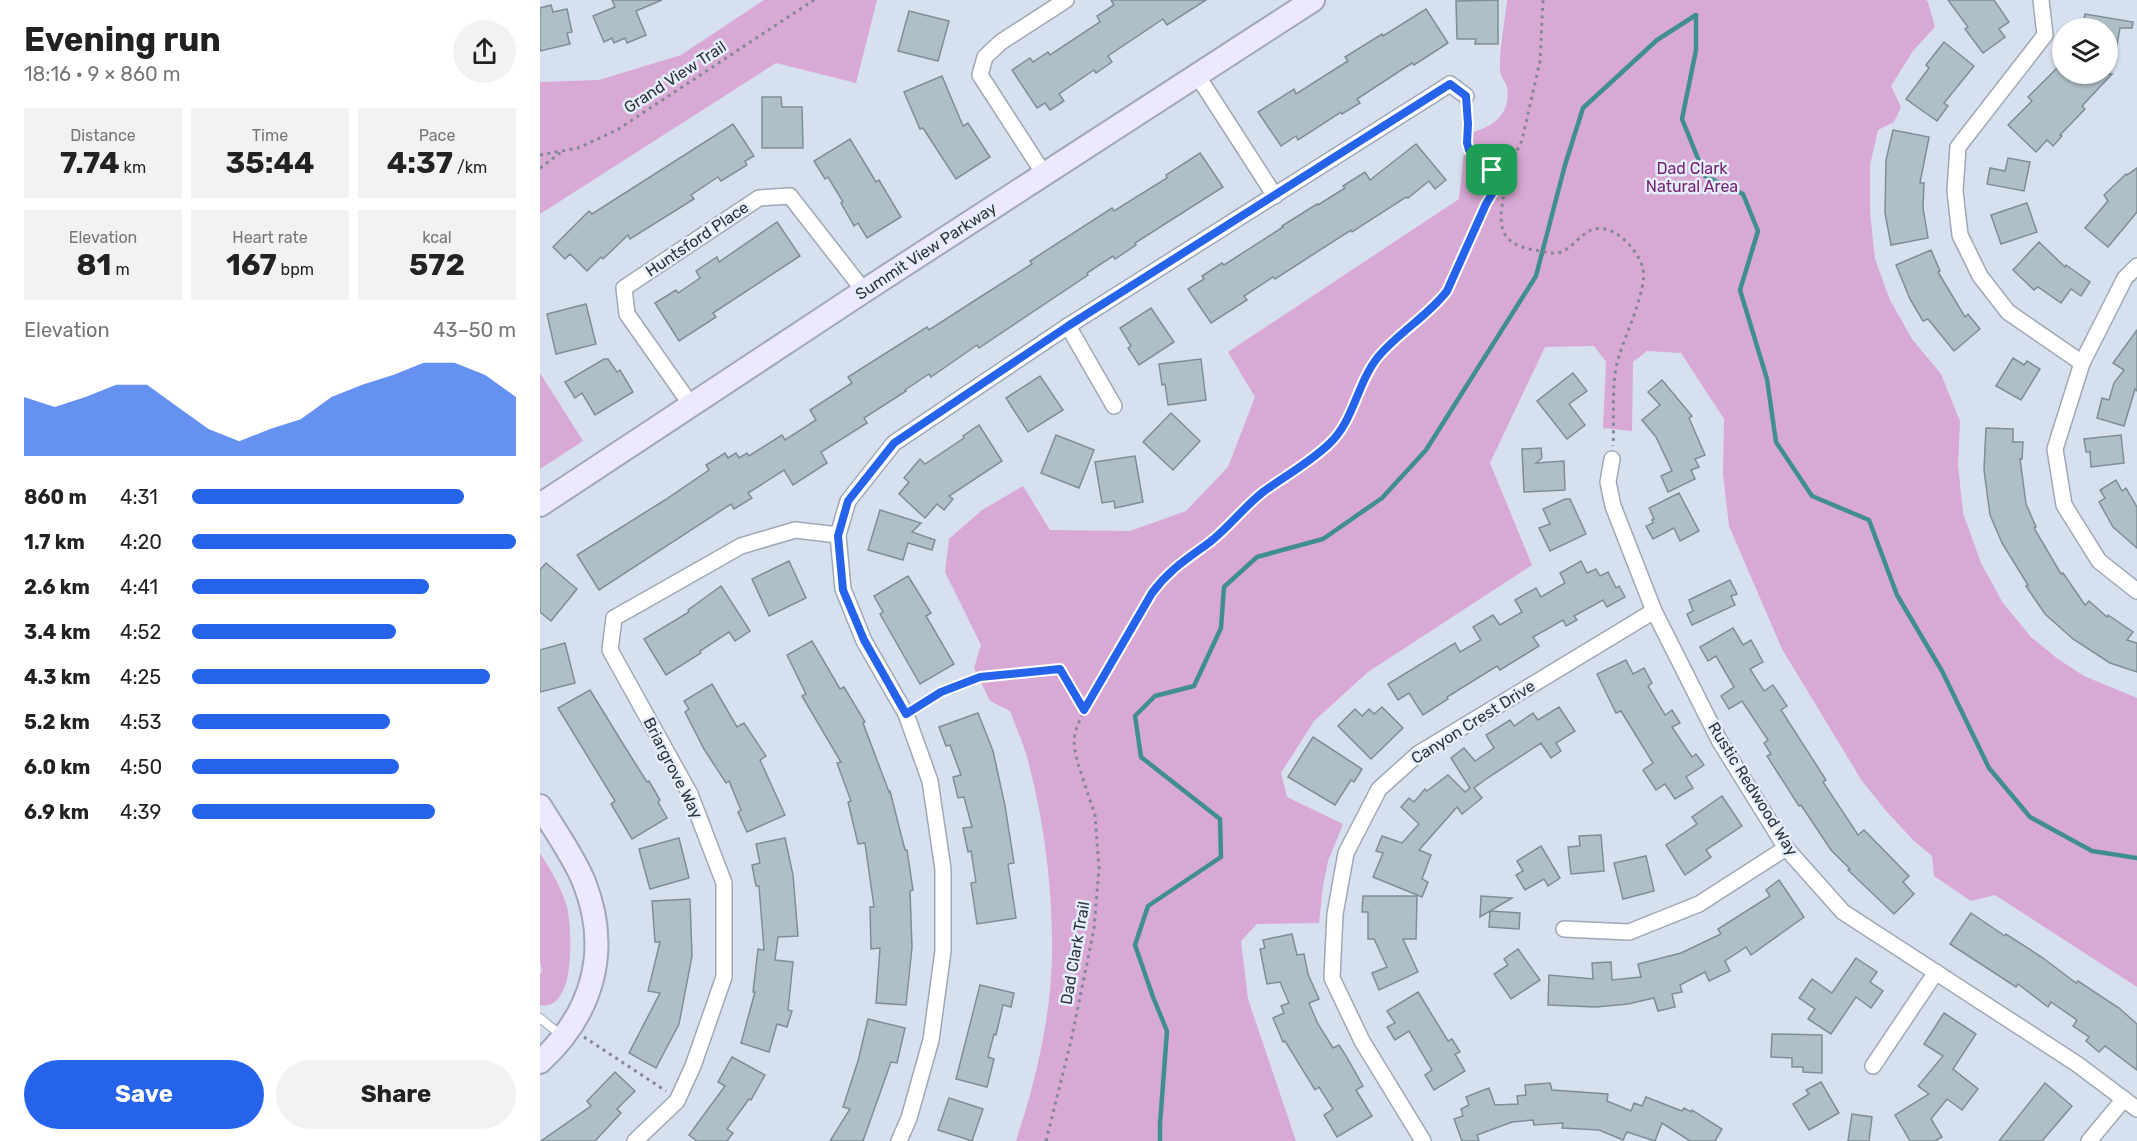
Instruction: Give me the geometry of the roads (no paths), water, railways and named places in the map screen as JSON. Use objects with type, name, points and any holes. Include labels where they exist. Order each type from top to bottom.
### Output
[{"type":"street","points":[[1044,174],[981,75],[985,57],[1001,42],[1066,0]]},
{"type":"street","name":"Summit View Parkway","points":[[540,505],[864,291],[1313,0]]},
{"type":"street","points":[[2041,0],[2045,34],[1958,147],[1955,191],[1959,235],[1980,276],[2008,312],[2082,363]]},
{"type":"street","points":[[1197,75],[1275,196]]},
{"type":"street","points":[[899,1141],[909,1118],[931,1040],[943,951],[943,869],[930,781],[906,714],[864,640],[843,590],[838,536],[848,501],[894,443],[1068,326],[1450,84],[1466,96]]},
{"type":"street","name":"Huntsford Place","points":[[691,405],[627,314],[624,288],[759,198],[790,196],[864,291]]},
{"type":"street","points":[[2137,266],[2125,278],[2082,363],[2055,449],[2064,504],[2099,561],[2137,591]]},
{"type":"street","points":[[1068,326],[1114,406]]},
{"type":"street","name":"Rustic Redwood Way","points":[[1612,459],[1608,482],[1613,506],[1654,610],[1719,740],[1786,848],[1843,912],[2067,1058],[2137,1109]]},
{"type":"street","name":"Briargrove Way","points":[[635,1141],[677,1101],[693,1066],[724,977],[724,883],[690,794],[610,650],[614,618],[741,546],[795,530],[838,536]]},
{"type":"street","name":"Canyon Crest Drive","points":[[1423,1141],[1362,1041],[1332,978],[1335,914],[1346,853],[1379,789],[1418,754],[1654,610]]},
{"type":"street","points":[[540,1062],[567,1032],[583,1006],[596,960],[597,934],[584,881],[541,810]]},
{"type":"street","points":[[1564,929],[1629,932],[1699,904],[1786,848]]},
{"type":"street","points":[[1873,1066],[1935,972]]},
{"type":"street","points":[[2089,1141],[2124,1099]]},
{"type":"lane","points":[[540,1018],[567,1032]]},
{"type":"waterway","points":[[1696,15],[1696,50],[1682,119],[1705,176],[1743,194],[1758,231],[1740,290],[1767,379],[1776,442],[1812,496],[1869,520],[1897,595],[1942,671],[1989,768],[2030,817],[2092,851],[2137,858]]},
{"type":"waterway","points":[[1160,1141],[1167,1031],[1135,945],[1148,906],[1221,857],[1220,819],[1141,757],[1135,716],[1155,696],[1194,686],[1221,628],[1224,587],[1257,557],[1323,539],[1382,498],[1426,450],[1536,276],[1565,165],[1583,108],[1657,40],[1696,15]]},
{"type":"park label","name":"Dad Clark Natural Area","points":[[1692,177]]}]
